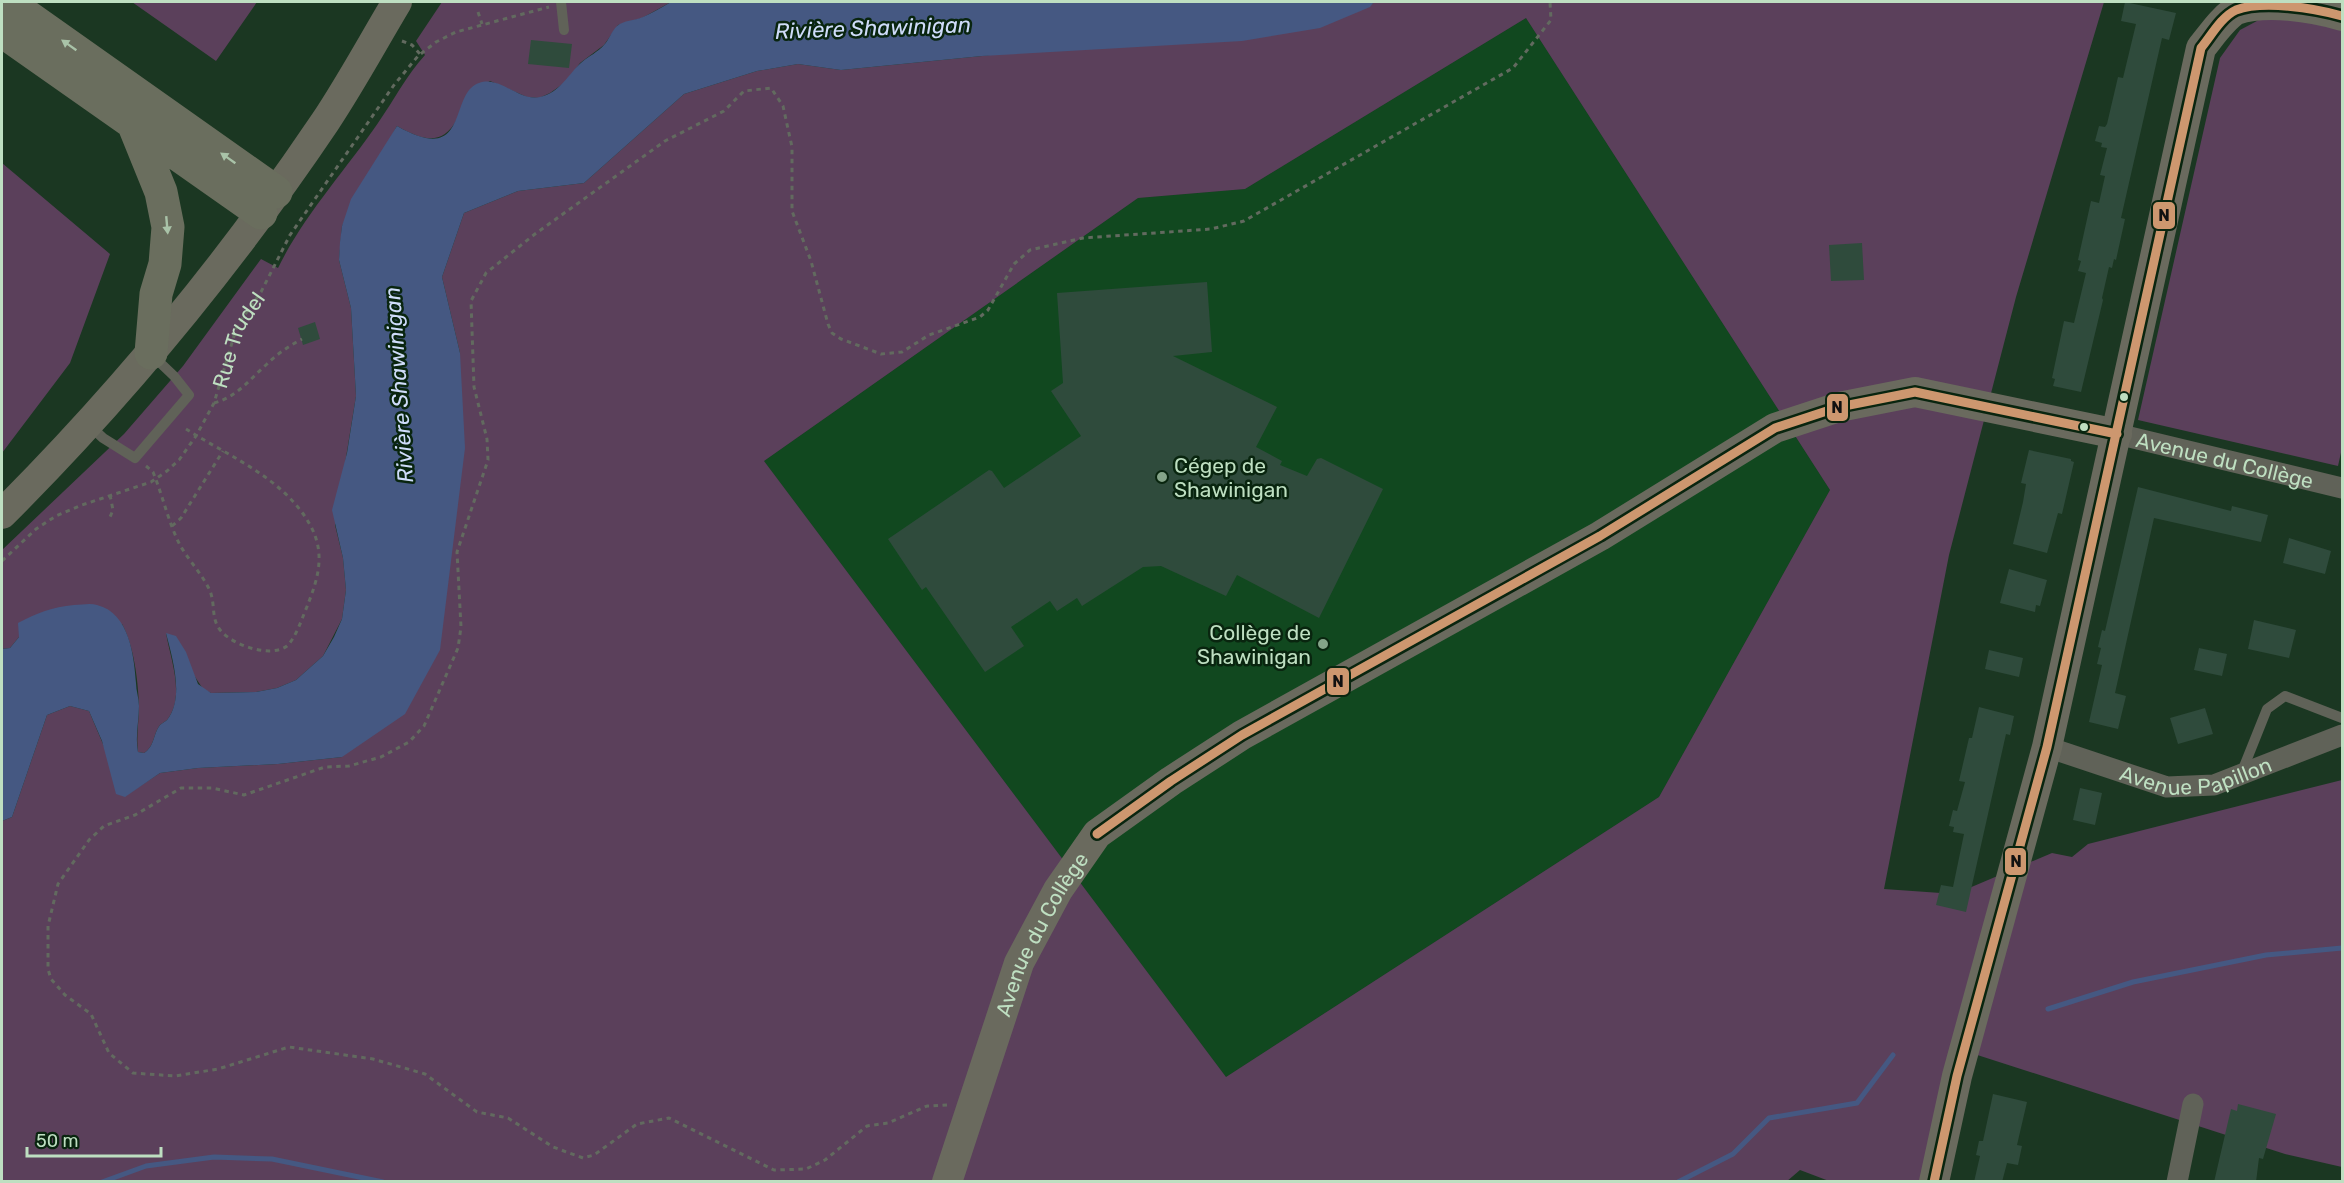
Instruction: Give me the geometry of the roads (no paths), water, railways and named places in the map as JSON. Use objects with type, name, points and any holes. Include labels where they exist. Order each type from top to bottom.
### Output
[{"type":"highway","points":[[7,2],[268,202]]},
{"type":"highway","points":[[2,31],[134,123],[268,202]]},
{"type":"highway","points":[[134,123],[160,192],[168,227],[165,264],[156,294],[151,353]]},
{"type":"street","points":[[2,513],[88,424],[200,294],[330,114],[397,2]]},
{"type":"street","points":[[1934,1182],[1957,1076],[2047,747],[2200,48],[2235,11],[2250,4],[2295,2],[2343,16]]},
{"type":"street","name":"Avenue du Collège","points":[[947,1182],[1019,963],[1058,890],[1097,834],[1171,781],[1242,735],[1600,536],[1775,428],[1839,407],[1915,392],[2117,434],[2343,488]]},
{"type":"street","name":"Avenue Papillon","points":[[2047,747],[2167,787],[2214,785],[2343,735]]},
{"type":"street","points":[[2176,1182],[2193,1104]]},
{"type":"lane","points":[[561,2],[564,30]]},
{"type":"lane","points":[[88,424],[104,438],[135,458],[189,395],[151,353]]},
{"type":"lane","points":[[2241,775],[2267,709],[2285,696],[2343,718]]},
{"type":"water","name":"Rivière Shawinigan","points":[[671,2],[1374,2],[1370,7],[1320,28],[1242,41],[982,56],[841,70],[798,64],[757,71],[684,94],[584,183],[518,191],[464,213],[442,277],[460,353],[465,448],[440,650],[405,714],[342,757],[160,773],[125,797],[116,794],[102,741],[89,711],[70,706],[47,715],[12,817],[2,821],[2,649],[10,648],[19,637],[18,623],[52,609],[86,604],[97,605],[117,617],[128,637],[134,661],[139,703],[137,746],[138,752],[144,753],[150,747],[160,725],[167,720],[175,700],[175,677],[166,633],[176,636],[186,652],[198,684],[211,693],[256,692],[277,688],[296,680],[323,656],[342,619],[346,590],[343,558],[332,510],[347,453],[356,396],[351,308],[339,260],[342,226],[351,199],[397,126],[420,137],[437,138],[447,133],[454,124],[470,89],[479,83],[502,85],[532,98],[547,95],[553,92],[582,62],[602,47],[617,26],[643,17]]},
{"type":"waterway","points":[[2048,1009],[2133,982],[2266,955],[2342,948]]},
{"type":"waterway","points":[[1678,1182],[1733,1154],[1769,1118],[1857,1103],[1893,1055]]},
{"type":"waterway","points":[[102,1182],[146,1166],[214,1157],[272,1159],[383,1182]]},
{"type":"place","name":"Cégep de Shawinigan","points":[[1162,477]]},
{"type":"place","name":"Collège de Shawinigan","points":[[1323,644]]}]
